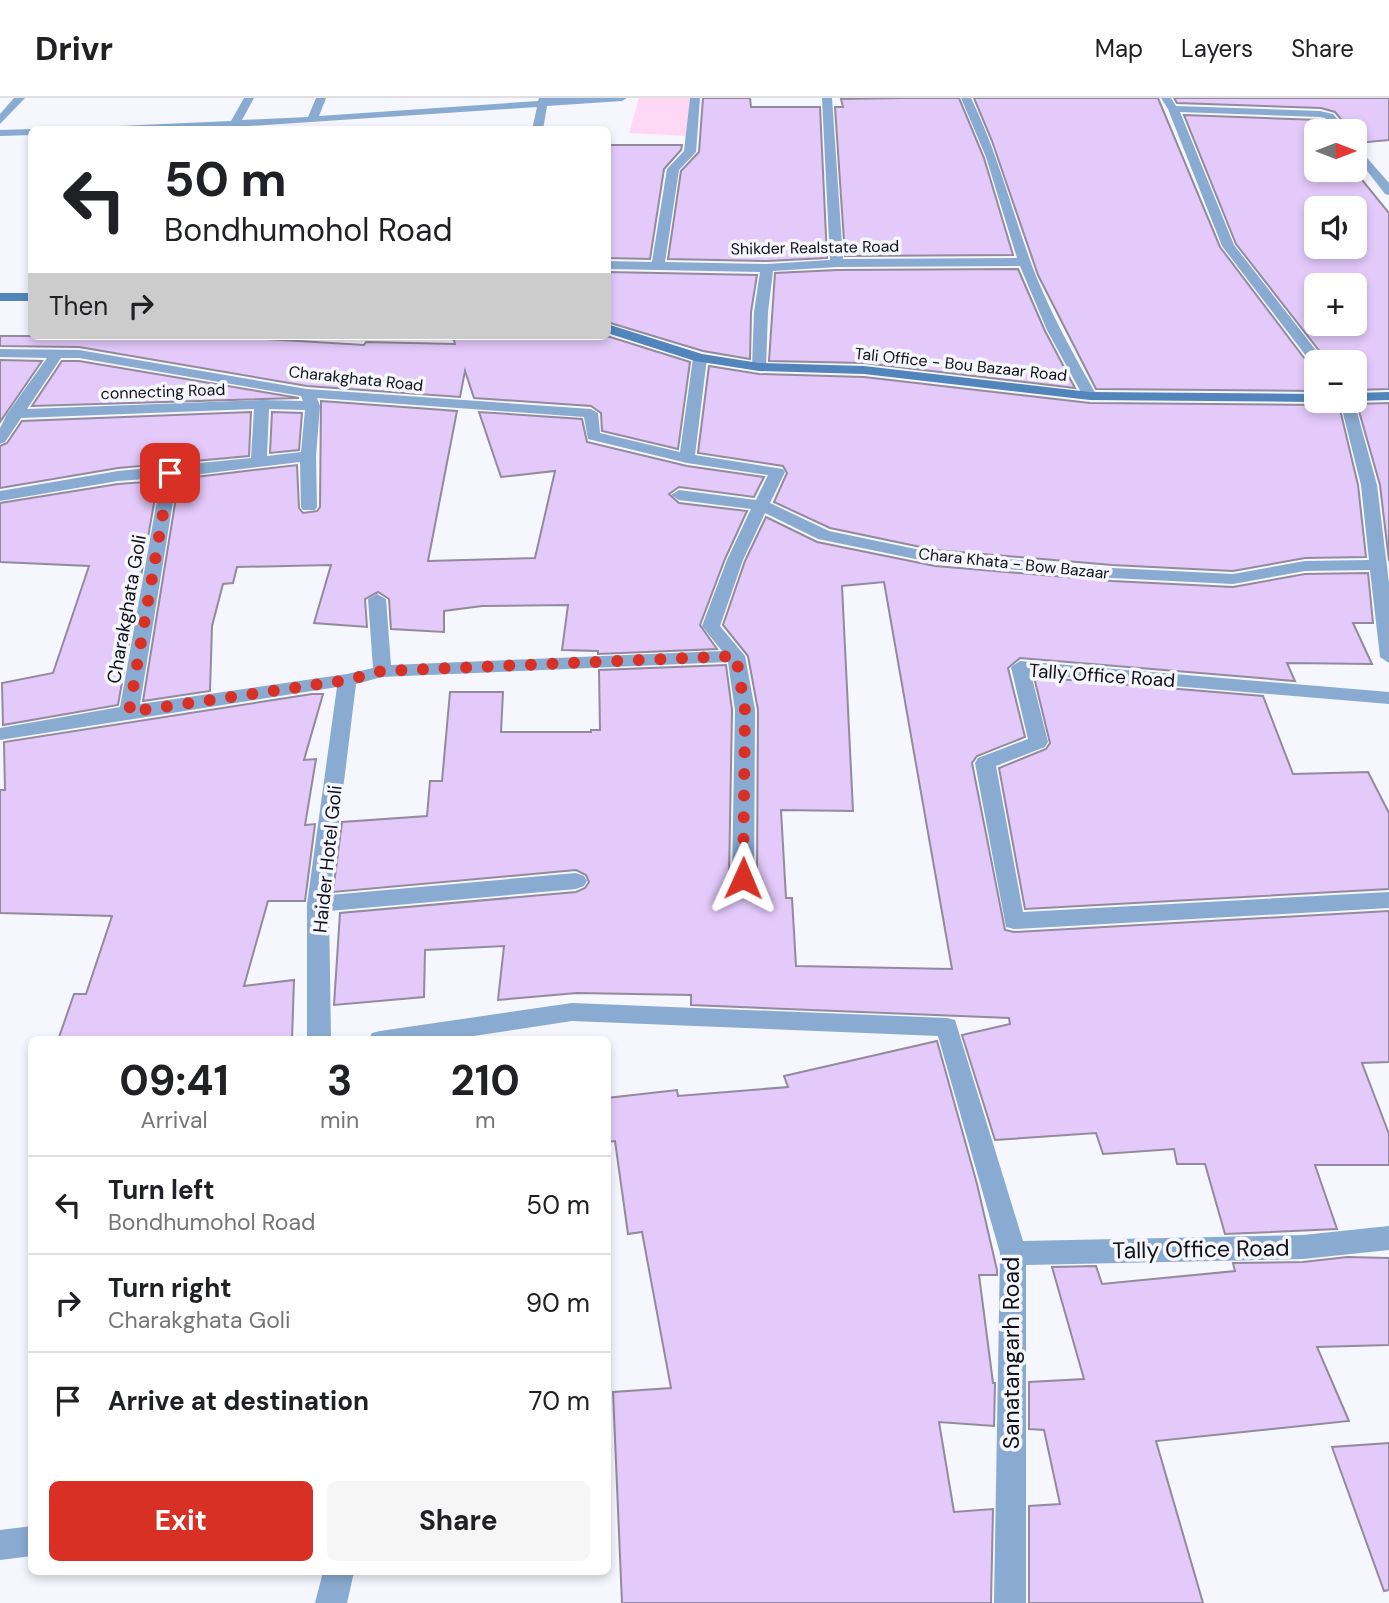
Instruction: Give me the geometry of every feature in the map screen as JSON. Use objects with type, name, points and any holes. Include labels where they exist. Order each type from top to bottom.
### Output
[{"type":"street","points":[[0,121],[20,98]]},
{"type":"street","points":[[234,124],[249,98]]},
{"type":"street","points":[[312,120],[321,98]]},
{"type":"street","points":[[188,126],[622,98]]},
{"type":"street","points":[[658,267],[673,169],[690,152],[695,98]]},
{"type":"street","points":[[827,98],[837,263]]},
{"type":"street","points":[[967,98],[976,115],[1004,193],[1024,262],[1051,327],[1090,396]]},
{"type":"street","points":[[538,126],[544,101]]},
{"type":"street","points":[[1309,350],[1228,246],[1170,104],[1320,114],[1332,119]]},
{"type":"street","points":[[0,133],[28,132]]},
{"type":"street","points":[[1367,163],[1389,191]]},
{"type":"street","name":"Shikder Realstate Road","points":[[611,265],[767,268],[837,263],[1024,262]]},
{"type":"street","points":[[759,366],[761,313],[767,268]]},
{"type":"street","points":[[0,296],[28,298]]},
{"type":"street","name":"Tali Office - Bou Bazaar Road","points":[[611,329],[700,358],[759,366],[864,370],[1090,396],[1304,398]]},
{"type":"street","points":[[79,354],[88,340]]},
{"type":"street","name":"Charakghata Road","points":[[0,353],[79,354],[310,400],[591,413],[593,436],[687,457]]},
{"type":"street","points":[[0,439],[8,421],[57,353]]},
{"type":"street","points":[[700,358],[687,457],[777,472],[735,560],[711,626],[736,656],[745,710],[743,878]]},
{"type":"street","points":[[1367,397],[1389,396]]},
{"type":"street","points":[[309,507],[310,400]]},
{"type":"street","name":"connecting Road","points":[[8,421],[310,400]]},
{"type":"street","points":[[259,462],[262,404]]},
{"type":"street","points":[[1350,413],[1369,485],[1389,657]]},
{"type":"street","points":[[0,496],[118,476],[170,473],[308,456]]},
{"type":"street","name":"Charakghata Goli","points":[[129,712],[170,473]]},
{"type":"street","points":[[1369,485],[1389,487]]},
{"type":"street","name":"Chara Khata - Bow Bazaar","points":[[679,495],[761,505],[824,535],[935,558],[1112,573],[1233,579],[1305,566],[1377,565]]},
{"type":"street","points":[[377,599],[382,671]]},
{"type":"street","points":[[0,734],[348,680],[382,671],[736,656]]},
{"type":"street","name":"Tally Office Road","points":[[1389,698],[1020,667],[1038,742],[985,763],[1014,921],[1389,900]]},
{"type":"street","name":"Haider Hotel Goli","points":[[319,1036],[318,904],[348,680]]},
{"type":"street","points":[[318,904],[576,881]]},
{"type":"street","name":"Sanatangarh Road","points":[[407,1036],[572,1012],[947,1027],[1013,1253],[1010,1603]]},
{"type":"street","name":"Tally Office Road","points":[[1013,1253],[1303,1247],[1389,1238]]},
{"type":"street","points":[[0,1545],[28,1542]]},
{"type":"street","points":[[331,1603],[338,1575]]},
{"type":"shaded area","points":[[639,98],[690,98],[687,136],[629,133]]},
{"type":"building","points":[[703,98],[750,98],[751,107],[820,107],[827,258],[767,261],[668,259],[681,171],[699,152]]},
{"type":"building","points":[[959,98],[984,158],[1013,255],[845,256],[835,107],[843,107],[841,99]]},
{"type":"building","points":[[974,98],[1158,98],[1220,247],[1304,358],[1304,391],[1096,389],[1038,275],[992,141]]},
{"type":"building","points":[[1174,98],[1389,98],[1389,140],[1367,142],[1367,119],[1341,119],[1335,112],[1321,108],[1177,103]]},
{"type":"building","points":[[1184,115],[1304,119],[1304,182],[1364,182],[1389,213],[1389,389],[1367,390],[1367,350],[1319,350],[1308,336],[1367,336],[1367,273],[1304,273],[1304,331],[1236,244]]},
{"type":"building","points":[[611,145],[682,145],[681,150],[664,169],[650,259],[611,258]]},
{"type":"building","points":[[1018,269],[1045,331],[1075,388],[864,363],[769,361],[775,273]]},
{"type":"building","points":[[611,272],[757,275],[751,312],[750,359],[703,351],[611,323]]},
{"type":"building","points":[[0,336],[28,336],[28,340],[282,340],[364,345],[366,342],[455,344],[454,340],[611,340],[611,337],[690,362],[678,449],[602,431],[601,413],[591,406],[474,398],[465,371],[460,397],[307,386],[79,347],[0,346]]},
{"type":"building","points":[[0,360],[42,361],[0,422]]},
{"type":"building","points":[[62,361],[79,361],[299,398],[32,406]]},
{"type":"building","points":[[709,366],[759,374],[864,377],[1090,403],[1304,405],[1304,413],[1341,413],[1358,485],[1366,557],[1305,558],[1233,571],[1112,565],[935,550],[830,528],[774,502],[787,473],[783,466],[698,453]]},
{"type":"building","points":[[321,401],[457,411],[428,561],[535,558],[555,471],[501,477],[479,412],[582,419],[587,442],[687,466],[764,477],[754,497],[679,487],[669,494],[679,503],[747,511],[700,625],[717,649],[598,654],[598,651],[562,650],[568,605],[482,606],[444,611],[444,632],[391,629],[389,599],[378,592],[365,599],[367,627],[314,623],[331,565],[237,567],[233,583],[223,584],[212,626],[210,691],[143,701],[179,479],[297,465],[299,508],[303,513],[317,511],[320,507]]},
{"type":"building","points":[[1389,403],[1389,561],[1380,485],[1360,413],[1367,413],[1367,404]]},
{"type":"building","points":[[251,412],[249,456],[118,468],[0,488],[0,446],[7,443],[22,421]]},
{"type":"building","points":[[272,412],[302,413],[299,450],[270,453]]},
{"type":"building","points":[[158,481],[118,705],[3,725],[2,683],[53,673],[89,566],[0,562],[0,503],[118,484]]},
{"type":"building","points":[[766,517],[817,542],[935,566],[1112,581],[1233,587],[1305,574],[1368,573],[1373,623],[1353,623],[1372,664],[1287,663],[1295,681],[1020,658],[1008,668],[1025,737],[977,756],[972,763],[1005,930],[1014,932],[1389,911],[1389,1062],[1362,1063],[1389,1134],[1389,1165],[1315,1165],[1337,1229],[1225,1234],[1205,1164],[1177,1164],[1174,1149],[1103,1154],[1096,1133],[995,1140],[962,1035],[1010,1024],[1009,1018],[691,1005],[691,995],[577,993],[498,1000],[504,946],[425,950],[424,997],[334,1005],[340,913],[576,892],[585,888],[589,882],[586,875],[576,870],[333,892],[342,822],[427,816],[430,781],[442,781],[450,692],[503,692],[501,732],[591,732],[600,730],[599,670],[726,665],[732,710],[729,878],[734,885],[742,888],[753,884],[757,878],[758,710],[748,656],[723,625],[745,561]],"holes":[[[884,582],[952,969],[796,966],[792,898],[786,898],[781,810],[853,811],[842,586]]]},
{"type":"building","points":[[1034,677],[1263,696],[1293,774],[1368,772],[1389,813],[1389,889],[1025,909],[999,768],[1046,749],[1050,743]]},
{"type":"building","points":[[323,694],[304,760],[316,759],[305,825],[315,824],[305,901],[268,901],[244,986],[294,980],[292,1036],[59,1036],[74,994],[86,994],[112,916],[0,913],[0,790],[5,790],[4,742]]},
{"type":"building","points":[[937,1041],[977,1184],[997,1270],[997,1275],[979,1275],[995,1383],[994,1426],[939,1422],[954,1512],[993,1509],[991,1603],[622,1603],[613,1392],[671,1388],[642,1232],[628,1234],[615,1141],[611,1142],[611,1098],[677,1090],[678,1096],[788,1087],[784,1076]]},
{"type":"building","points":[[1347,1257],[1389,1258],[1389,1345],[1317,1347],[1349,1421],[1156,1441],[1203,1603],[1029,1603],[1029,1506],[1060,1504],[1044,1430],[1029,1429],[1029,1382],[1084,1379],[1052,1267],[1096,1266],[1102,1284],[1235,1271],[1233,1263],[1303,1262]]},
{"type":"building","points":[[1389,1443],[1389,1590],[1384,1591],[1332,1447]]},
{"type":"route","points":[[170,473],[129,712],[348,680],[382,671],[736,656],[745,710],[743,878]]}]
